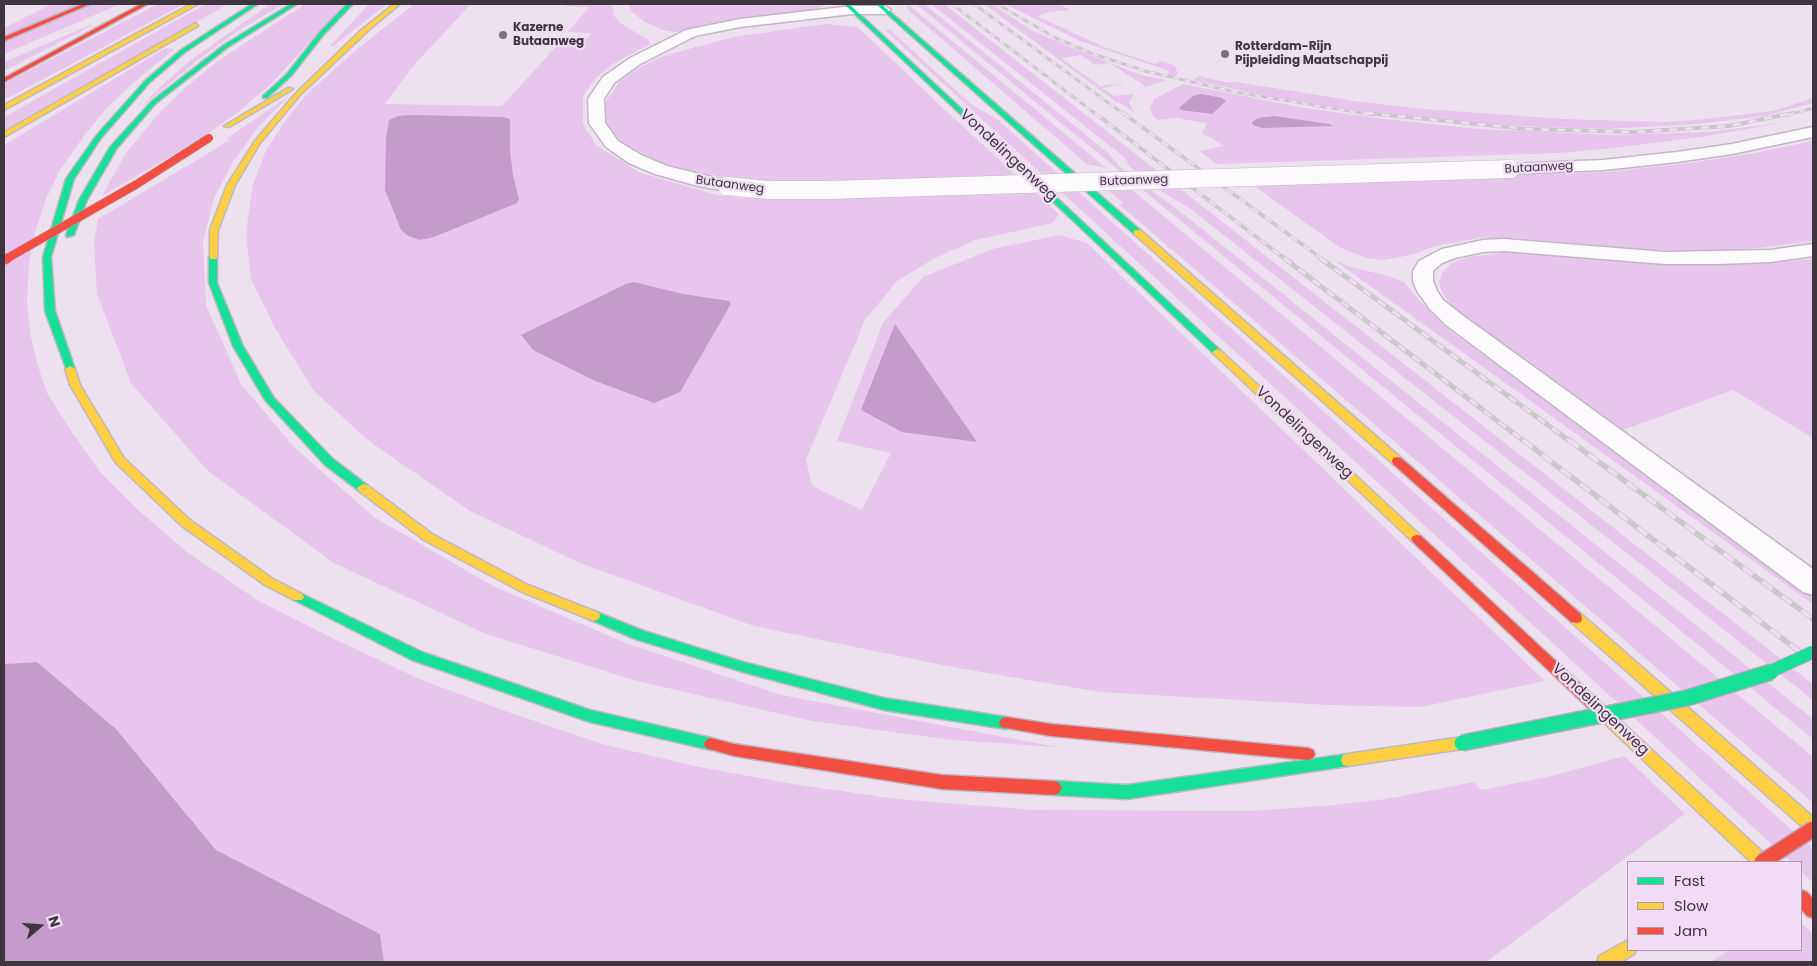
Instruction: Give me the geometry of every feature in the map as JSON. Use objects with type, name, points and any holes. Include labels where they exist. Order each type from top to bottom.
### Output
[{"type":"main road","points":[[4,39],[87,4]]},
{"type":"main road","points":[[76,28],[133,4]]},
{"type":"main road","points":[[4,80],[145,4]]},
{"type":"main road","points":[[4,108],[195,4]]},
{"type":"main road","points":[[255,4],[184,51],[148,81],[98,137],[70,179],[47,257],[50,311],[75,385],[120,460],[186,522],[269,582],[417,656],[590,716],[734,750],[942,782],[1127,792],[1349,758],[1462,743],[1687,698],[1774,671],[1813,652]]},
{"type":"main road","points":[[67,242],[83,200],[114,147],[154,102],[226,46],[294,4]]},
{"type":"main road","points":[[227,126],[278,85],[322,33],[350,4]]},
{"type":"main road","points":[[4,260],[137,184],[227,126],[282,94],[397,4]]},
{"type":"main road","name":"Vondelingenweg","points":[[881,7],[1813,828]]},
{"type":"main road","name":"Vondelingenweg","points":[[852,10],[1761,861]]},
{"type":"main road","points":[[4,135],[210,17]]},
{"type":"main road","points":[[375,21],[297,95],[257,142],[231,185],[214,230],[213,283],[238,346],[270,400],[329,462],[428,537],[524,588],[640,636],[743,667],[884,704],[1050,730],[1349,758]]},
{"type":"main road","points":[[50,311],[60,268]]},
{"type":"main road","points":[[1764,861],[1813,828]]},
{"type":"main road","points":[[1802,899],[1813,910]]},
{"type":"main road","points":[[1605,962],[1627,949]]},
{"type":"street","name":"Butaanweg","points":[[881,7],[743,26],[692,36],[676,42],[635,61],[608,80],[596,100],[597,123],[612,144],[635,159],[680,176],[727,186],[768,190],[829,190],[1603,165],[1732,149],[1813,132]]},
{"type":"street","points":[[1813,250],[1770,256],[1674,258],[1610,255],[1504,245],[1483,246],[1457,251],[1435,259],[1426,265],[1422,281],[1426,291],[1436,304],[1454,320],[1813,584]]},
{"type":"shaded area","points":[[52,4],[120,4],[4,54],[4,28]]},
{"type":"shaded area","points":[[158,4],[184,4],[4,100],[4,84]]},
{"type":"shaded area","points":[[206,4],[228,4],[4,130],[4,117]]},
{"type":"shaded area","points":[[270,4],[284,4],[238,31],[198,60],[142,106],[162,85],[196,56]]},
{"type":"shaded area","points":[[305,4],[345,4],[271,84],[238,112],[202,138],[102,196],[126,153],[159,113],[186,87],[218,61]]},
{"type":"shaded area","points":[[369,4],[387,4],[333,46],[330,46]]},
{"type":"shaded area","points":[[414,4],[548,4],[470,5],[413,66],[385,104],[502,106],[563,39],[587,39],[591,33],[568,32],[589,7],[565,6],[567,4],[612,4],[614,16],[620,23],[649,40],[650,44],[611,65],[594,80],[583,96],[583,124],[596,145],[641,173],[717,195],[744,198],[809,199],[1035,192],[1059,214],[1053,223],[975,240],[935,258],[897,281],[865,320],[806,460],[813,486],[862,510],[891,453],[837,441],[883,323],[923,277],[993,249],[1059,235],[1087,243],[1545,681],[1420,707],[1328,705],[1100,692],[947,666],[754,626],[580,563],[470,511],[369,441],[314,391],[275,328],[251,279],[246,232],[253,185],[266,150],[288,117],[307,94],[355,51]]},
{"type":"shaded area","points":[[629,4],[826,5],[812,11],[739,19],[684,32],[674,32],[663,30],[645,22],[631,11]]},
{"type":"shaded area","points":[[907,4],[1106,168],[1087,164],[908,10]]},
{"type":"shaded area","points":[[916,4],[924,4],[1107,152],[1120,167],[1182,213],[1813,719],[1813,739]]},
{"type":"shaded area","points":[[931,4],[944,4],[1813,684],[1813,700],[1192,210],[1161,191],[1130,167],[1124,157]]},
{"type":"shaded area","points":[[984,4],[992,4],[1033,31],[1072,48],[1141,75],[1166,80],[1146,87],[1110,63],[1095,65],[1081,55],[1061,58],[1100,86],[1125,83],[1102,88],[1114,96],[1134,94],[1129,102],[1134,112],[1116,102]]},
{"type":"shaded area","points":[[1005,4],[1059,4],[1070,10],[1048,12],[1037,16],[1106,48],[1155,64],[1162,61],[1168,63],[1175,66],[1178,74],[1172,77],[1167,74],[1169,72],[1167,70],[1080,41]]},
{"type":"shaded area","points":[[825,24],[857,27],[1017,176],[788,182],[726,178],[668,165],[624,145],[606,124],[605,103],[620,81],[637,69],[663,56],[734,37]]},
{"type":"shaded area","points":[[93,25],[4,71],[4,62]]},
{"type":"shaded area","points":[[885,30],[890,30],[971,104],[998,120],[1813,849],[1813,883],[1802,872],[1802,861],[1790,861]]},
{"type":"shaded area","points":[[166,48],[174,49],[106,109],[83,137],[60,170],[46,199],[36,229],[29,262],[27,300],[30,333],[37,363],[47,393],[73,434],[100,472],[139,511],[187,552],[257,600],[334,639],[424,681],[602,744],[699,767],[793,784],[897,799],[1034,810],[1251,811],[1386,799],[1474,782],[1481,790],[1552,776],[1624,756],[1685,814],[1486,962],[384,962],[380,934],[216,850],[116,729],[37,662],[4,664],[4,145]]},
{"type":"shaded area","points":[[1200,76],[1224,82],[1236,82],[1361,102],[1424,109],[1563,119],[1660,122],[1696,120],[1773,111],[1813,98],[1813,103],[1765,116],[1697,124],[1607,129],[1543,127],[1416,119],[1351,110],[1280,99],[1193,80]]},
{"type":"shaded area","points":[[1183,84],[1299,107],[1376,118],[1479,129],[1611,135],[1708,132],[1787,122],[1701,137],[1559,153],[1217,164],[1199,151],[1224,146],[1202,133],[1207,123],[1177,118],[1158,120],[1153,116],[1150,109],[1154,99]]},
{"type":"shaded area","points":[[1201,94],[1222,98],[1226,101],[1212,114],[1181,110],[1179,108],[1193,96]]},
{"type":"shaded area","points":[[289,96],[259,126],[234,160],[214,198],[203,242],[206,305],[241,384],[294,447],[374,517],[493,586],[626,643],[781,695],[1057,747],[952,740],[812,721],[637,681],[486,634],[334,563],[208,471],[131,383],[97,294],[94,244],[98,219],[230,140],[226,139]]},
{"type":"shaded area","points":[[398,116],[503,117],[510,119],[510,151],[519,199],[517,203],[434,237],[420,240],[408,236],[401,230],[385,190],[386,138],[389,120]]},
{"type":"shaded area","points":[[1274,116],[1333,126],[1262,128],[1253,125],[1252,122],[1258,118]]},
{"type":"shaded area","points":[[1813,141],[1813,241],[1759,248],[1710,251],[1652,250],[1513,238],[1479,238],[1435,246],[1411,255],[1383,260],[1366,258],[1341,248],[1251,184],[1606,172],[1690,163],[1755,153]]},
{"type":"shaded area","points":[[1107,189],[1131,189],[1813,757],[1813,803],[1119,204],[1123,203]]},
{"type":"shaded area","points":[[1511,252],[1639,263],[1700,265],[1813,259],[1813,438],[1733,390],[1620,431],[1472,323],[1453,307],[1443,294],[1439,283],[1442,273],[1452,263],[1469,257]]},
{"type":"shaded area","points":[[1334,260],[1405,283],[1416,297],[1450,331],[1813,594],[1813,604]]},
{"type":"shaded area","points":[[634,282],[683,294],[729,301],[731,304],[680,392],[654,403],[593,380],[533,350],[521,335],[626,284]]},
{"type":"shaded area","points":[[895,324],[977,442],[902,432],[861,410]]},
{"type":"shaded area","points":[[37,662],[116,729],[216,850],[380,934],[384,962],[4,962],[4,664]]},
{"type":"shaded area","points":[[1802,924],[1813,934],[1813,962],[1711,962],[1728,951],[1802,951]]},
{"type":"railway","points":[[952,4],[1097,115]]},
{"type":"railway","points":[[974,4],[1125,115]]},
{"type":"railway","points":[[997,4],[1056,38],[1093,54],[1145,71],[1235,92],[1373,115]]},
{"type":"railway","points":[[1788,115],[1813,108]]},
{"type":"railway","points":[[1095,113],[1285,259]]},
{"type":"railway","points":[[1123,113],[1322,259]]},
{"type":"railway","points":[[1366,113],[1526,129],[1633,132],[1729,126],[1793,113]]},
{"type":"railway","points":[[1284,258],[1525,442]]},
{"type":"railway","points":[[1320,258],[1571,442]]},
{"type":"railway","points":[[1523,440],[1813,662]]},
{"type":"railway","points":[[1569,440],[1813,619]]},
{"type":"traffic: fast","points":[[70,369],[50,311],[47,257],[70,179],[98,137],[148,81],[183,51],[255,4]]},
{"type":"traffic: fast","points":[[70,235],[83,200],[114,147],[154,102],[226,46],[294,4]]},
{"type":"traffic: fast","points":[[265,97],[289,75],[322,33],[350,4]]},
{"type":"traffic: fast","points":[[846,4],[1217,352]]},
{"type":"traffic: fast","points":[[878,4],[1137,232]]},
{"type":"traffic: fast","points":[[213,257],[213,283],[238,346],[270,400],[329,462],[363,488]]},
{"type":"traffic: fast","points":[[298,597],[417,656],[590,716],[711,744]]},
{"type":"traffic: fast","points":[[594,616],[640,635],[743,667],[884,704],[1006,723]]},
{"type":"traffic: fast","points":[[1462,743],[1687,698],[1774,671],[1813,652]]},
{"type":"traffic: fast","points":[[1054,788],[1127,792],[1348,760]]},
{"type":"traffic: slow","points":[[4,108],[195,4]]},
{"type":"traffic: slow","points":[[361,33],[397,4]]},
{"type":"traffic: slow","points":[[213,257],[214,230],[231,185],[257,142],[297,95],[375,21]]},
{"type":"traffic: slow","points":[[4,135],[196,25]]},
{"type":"traffic: slow","points":[[227,126],[290,89]]},
{"type":"traffic: slow","points":[[1137,232],[1397,461]]},
{"type":"traffic: slow","points":[[1217,352],[1417,539]]},
{"type":"traffic: slow","points":[[70,369],[75,385],[120,460],[186,523],[269,582],[298,597]]},
{"type":"traffic: slow","points":[[363,488],[428,537],[524,588],[594,616]]},
{"type":"traffic: slow","points":[[1576,618],[1813,827]]},
{"type":"traffic: slow","points":[[1608,718],[1761,861]]},
{"type":"traffic: slow","points":[[1348,760],[1462,743]]},
{"type":"traffic: slow","points":[[1605,962],[1627,949]]},
{"type":"traffic: jam","points":[[4,39],[87,4]]},
{"type":"traffic: jam","points":[[4,80],[145,4]]},
{"type":"traffic: jam","points":[[4,260],[137,184],[209,138]]},
{"type":"traffic: jam","points":[[1397,461],[1576,618]]},
{"type":"traffic: jam","points":[[1417,539],[1608,718]]},
{"type":"traffic: jam","points":[[1006,723],[1051,730],[1308,754]]},
{"type":"traffic: jam","points":[[711,744],[734,750],[942,782],[1054,788]]},
{"type":"traffic: jam","points":[[1764,861],[1813,829]]},
{"type":"traffic: jam","points":[[1802,899],[1813,910]]},
{"type":"place","name":"Kazerne Butaanweg","points":[[503,35]]},
{"type":"place","name":"Rotterdam-Rijn Pijpleiding Maatschappij","points":[[1225,54]]}]
